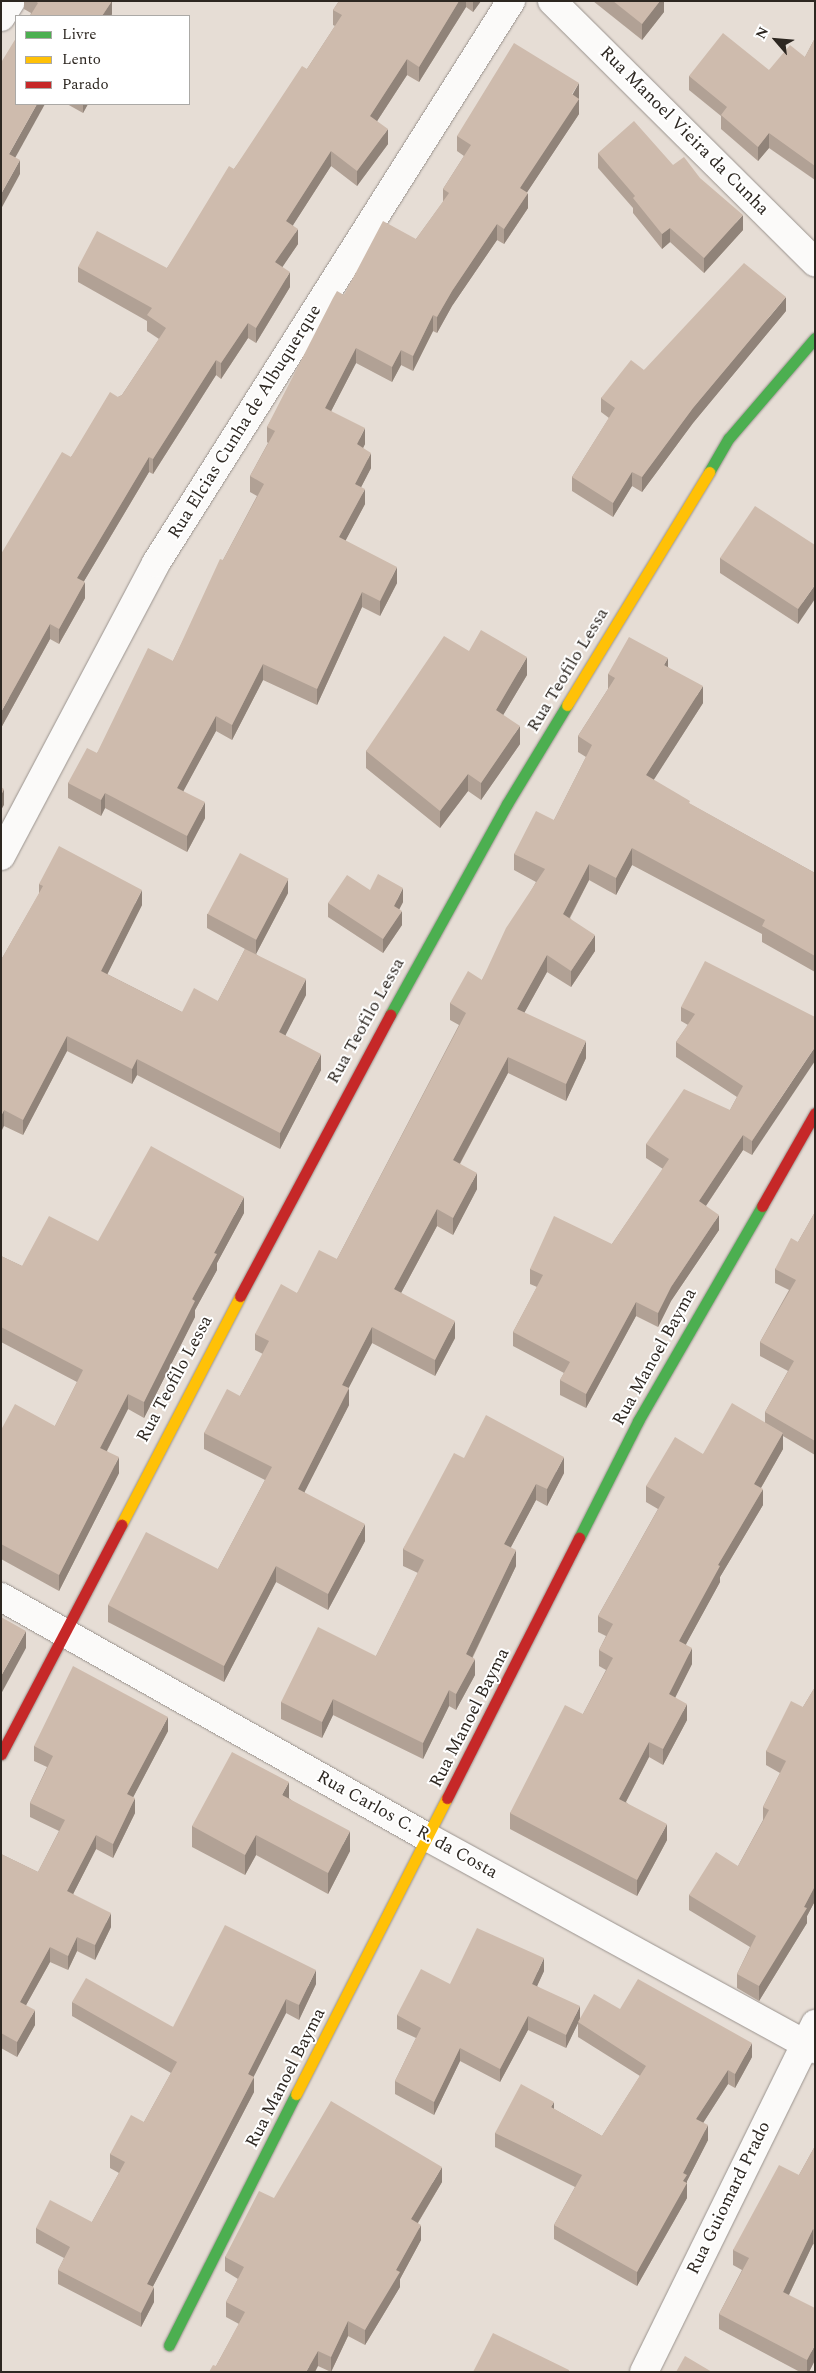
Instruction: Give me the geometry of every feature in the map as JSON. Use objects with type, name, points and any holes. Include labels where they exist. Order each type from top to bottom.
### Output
[{"type":"street","points":[[1,18],[11,1]]},
{"type":"street","name":"Rua Elcias Cunha de Albuquerque","points":[[1,856],[156,563],[511,1]]},
{"type":"street","name":"Rua Manoel Vieira da Cunha","points":[[552,1],[815,262]]},
{"type":"street","name":"Rua Teofilo Lessa","points":[[1,1754],[328,1125],[508,804],[729,438],[815,338]]},
{"type":"street","name":"Rua Manoel Bayma","points":[[169,2345],[429,1838],[638,1421],[815,1113]]},
{"type":"street","name":"Rua Carlos C. R. da Costa","points":[[1,1597],[429,1838],[811,2039]]},
{"type":"street","name":"Rua Guiomard Prado","points":[[644,2372],[811,2039]]},
{"type":"building","points":[[35,1],[112,1],[103,15],[31,15],[38,3]]},
{"type":"building","points":[[339,1],[459,1],[419,67],[407,59],[370,116],[388,129],[357,171],[331,151],[286,221],[298,229],[275,262],[290,272],[256,328],[248,323],[221,363],[216,360],[153,459],[149,457],[77,578],[85,582],[59,629],[50,624],[1,712],[1,554],[62,452],[71,457],[110,392],[118,397],[122,395],[166,328],[147,315],[152,308],[78,267],[97,231],[167,268],[229,166],[234,169],[302,66],[307,69],[342,15],[333,10]]},
{"type":"building","points":[[613,1],[660,1],[642,24]]},
{"type":"building","points":[[723,33],[769,70],[790,45],[805,57],[815,38],[815,166],[769,133],[758,147],[721,115],[727,107],[689,76]]},
{"type":"building","points":[[15,40],[15,105],[36,105],[9,154],[20,160],[1,194],[1,60]]},
{"type":"building","points":[[514,43],[579,83],[572,94],[579,99],[520,188],[528,193],[504,229],[497,224],[437,317],[433,315],[413,356],[401,350],[392,367],[356,348],[325,408],[365,428],[357,444],[371,453],[355,484],[365,489],[339,537],[397,567],[380,601],[362,592],[317,689],[263,664],[232,725],[216,716],[177,788],[205,802],[187,836],[105,793],[101,800],[68,783],[87,748],[97,753],[148,648],[173,661],[220,559],[223,560],[264,484],[250,476],[275,431],[267,427],[333,298],[337,291],[344,295],[383,221],[416,239],[449,193],[443,189],[471,145],[457,136]]},
{"type":"building","points":[[634,121],[673,165],[684,157],[700,178],[743,215],[704,258],[670,228],[662,234],[633,198],[635,196],[598,153]]},
{"type":"building","points":[[744,263],[786,297],[693,408],[642,477],[632,472],[613,503],[572,477],[615,408],[601,398],[631,360],[644,370]]},
{"type":"building","points":[[755,506],[815,545],[815,585],[798,609],[720,558]]},
{"type":"building","points":[[481,630],[527,657],[496,710],[520,726],[481,783],[468,774],[440,811],[366,751],[444,636],[469,651]]},
{"type":"building","points":[[629,637],[668,658],[664,665],[703,686],[646,775],[690,801],[689,803],[815,873],[815,956],[762,926],[765,920],[632,848],[616,878],[589,864],[563,914],[595,935],[571,971],[547,955],[517,1009],[586,1041],[566,1084],[508,1057],[453,1160],[477,1173],[453,1218],[437,1209],[394,1289],[455,1321],[435,1360],[372,1327],[342,1385],[349,1388],[298,1489],[365,1524],[328,1594],[276,1566],[224,1666],[108,1605],[146,1532],[218,1569],[272,1467],[204,1433],[227,1389],[240,1396],[269,1341],[255,1334],[281,1284],[297,1293],[319,1250],[337,1259],[466,1013],[450,1003],[468,971],[482,980],[506,928],[545,869],[514,854],[536,811],[554,820],[592,745],[578,736],[615,678],[608,674]]},
{"type":"building","points":[[59,846],[142,890],[101,971],[182,1012],[194,988],[218,1001],[245,949],[306,979],[279,1032],[321,1054],[280,1133],[137,1059],[132,1069],[67,1036],[23,1120],[4,1110],[1,1116],[1,960],[43,886],[39,884]]},
{"type":"building","points":[[240,853],[289,879],[256,940],[208,914]]},
{"type":"building","points":[[378,874],[403,888],[394,906],[402,911],[383,939],[328,903],[347,875],[370,890]]},
{"type":"building","points":[[705,961],[815,1017],[815,1047],[752,1141],[743,1135],[699,1201],[719,1215],[671,1287],[658,1313],[636,1302],[586,1394],[560,1380],[570,1362],[513,1332],[543,1275],[530,1269],[554,1216],[612,1244],[669,1159],[646,1144],[684,1089],[730,1110],[743,1086],[676,1042],[695,1014],[681,1007]]},
{"type":"building","points":[[151,1146],[244,1197],[214,1253],[217,1254],[192,1299],[195,1301],[144,1402],[128,1394],[100,1448],[119,1457],[59,1575],[1,1544],[1,1430],[15,1404],[55,1426],[83,1370],[1,1327],[1,1256],[22,1266],[49,1216],[98,1241]]},
{"type":"building","points":[[815,1212],[815,1441],[765,1412],[794,1361],[760,1342],[796,1280],[775,1269],[791,1238],[798,1242]]},
{"type":"building","points":[[732,1403],[783,1433],[754,1484],[763,1489],[718,1565],[720,1566],[679,1641],[692,1648],[669,1694],[687,1704],[663,1749],[649,1742],[619,1799],[667,1824],[637,1880],[510,1813],[565,1705],[583,1714],[613,1658],[599,1650],[613,1624],[598,1616],[665,1497],[646,1486],[675,1437],[703,1454]]},
{"type":"building","points":[[486,1415],[564,1457],[547,1489],[536,1484],[504,1544],[516,1550],[466,1654],[475,1659],[456,1694],[449,1690],[423,1743],[333,1699],[322,1722],[281,1702],[318,1627],[376,1656],[424,1560],[403,1549],[454,1453],[464,1458]]},
{"type":"building","points":[[1,1617],[26,1631],[1,1676]]},
{"type":"building","points":[[73,1666],[168,1717],[127,1794],[135,1798],[113,1844],[96,1835],[67,1891],[111,1913],[95,1945],[77,1937],[68,1956],[50,1947],[20,2002],[35,2010],[17,2042],[1,2033],[1,1854],[38,1872],[65,1820],[30,1803],[53,1756],[34,1746]]},
{"type":"building","points":[[815,1687],[815,1886],[804,1907],[807,1908],[759,1986],[737,1974],[756,1936],[689,1895],[716,1852],[738,1866],[769,1810],[763,1807],[786,1761],[766,1751],[791,1701],[803,1707]]},
{"type":"building","points":[[232,1752],[289,1782],[282,1795],[350,1831],[328,1873],[256,1835],[245,1855],[192,1826]]},
{"type":"building","points":[[225,1925],[316,1970],[299,2005],[286,1999],[248,2074],[254,2077],[147,2284],[154,2287],[141,2313],[58,2270],[70,2247],[36,2228],[50,2200],[92,2222],[125,2162],[110,2154],[131,2115],[144,2122],[177,2062],[72,2002],[86,1978],[173,2027]]},
{"type":"building","points":[[477,1928],[544,1958],[532,1984],[580,2006],[566,2035],[528,2016],[500,2069],[460,2048],[434,2102],[395,2081],[421,2028],[397,2015],[421,1969],[450,1984]]},
{"type":"building","points":[[638,1979],[752,2043],[735,2074],[728,2070],[696,2119],[708,2125],[683,2173],[687,2175],[683,2181],[687,2183],[637,2272],[554,2225],[582,2175],[495,2133],[521,2084],[554,2102],[551,2107],[602,2136],[646,2066],[578,2022],[594,1994],[620,2009]]},
{"type":"building","points":[[331,2101],[442,2167],[411,2219],[421,2225],[396,2270],[400,2272],[365,2330],[348,2321],[331,2357],[318,2351],[306,2372],[209,2372],[213,2365],[216,2366],[245,2312],[226,2302],[244,2267],[225,2257],[259,2191],[274,2198]]},
{"type":"building","points":[[815,2146],[815,2230],[813,2229],[783,2292],[815,2308],[815,2345],[807,2360],[719,2314],[749,2258],[733,2250],[779,2165],[799,2175]]},
{"type":"building","points":[[493,2333],[569,2370],[569,2372],[473,2372]]},
{"type":"building","points":[[685,2356],[712,2372],[676,2372]]},
{"type":"traffic: fast","points":[[709,472],[729,438],[815,338]]},
{"type":"traffic: fast","points":[[390,1015],[507,804],[567,705]]},
{"type":"traffic: fast","points":[[579,1538],[638,1421],[762,1206]]},
{"type":"traffic: fast","points":[[169,2345],[296,2094]]},
{"type":"traffic: slow","points":[[567,705],[709,472]]},
{"type":"traffic: slow","points":[[121,1525],[240,1296]]},
{"type":"traffic: slow","points":[[296,2094],[447,1798]]},
{"type":"traffic: jam","points":[[240,1296],[390,1015]]},
{"type":"traffic: jam","points":[[762,1206],[815,1113]]},
{"type":"traffic: jam","points":[[1,1754],[121,1525]]},
{"type":"traffic: jam","points":[[447,1798],[579,1538]]}]
